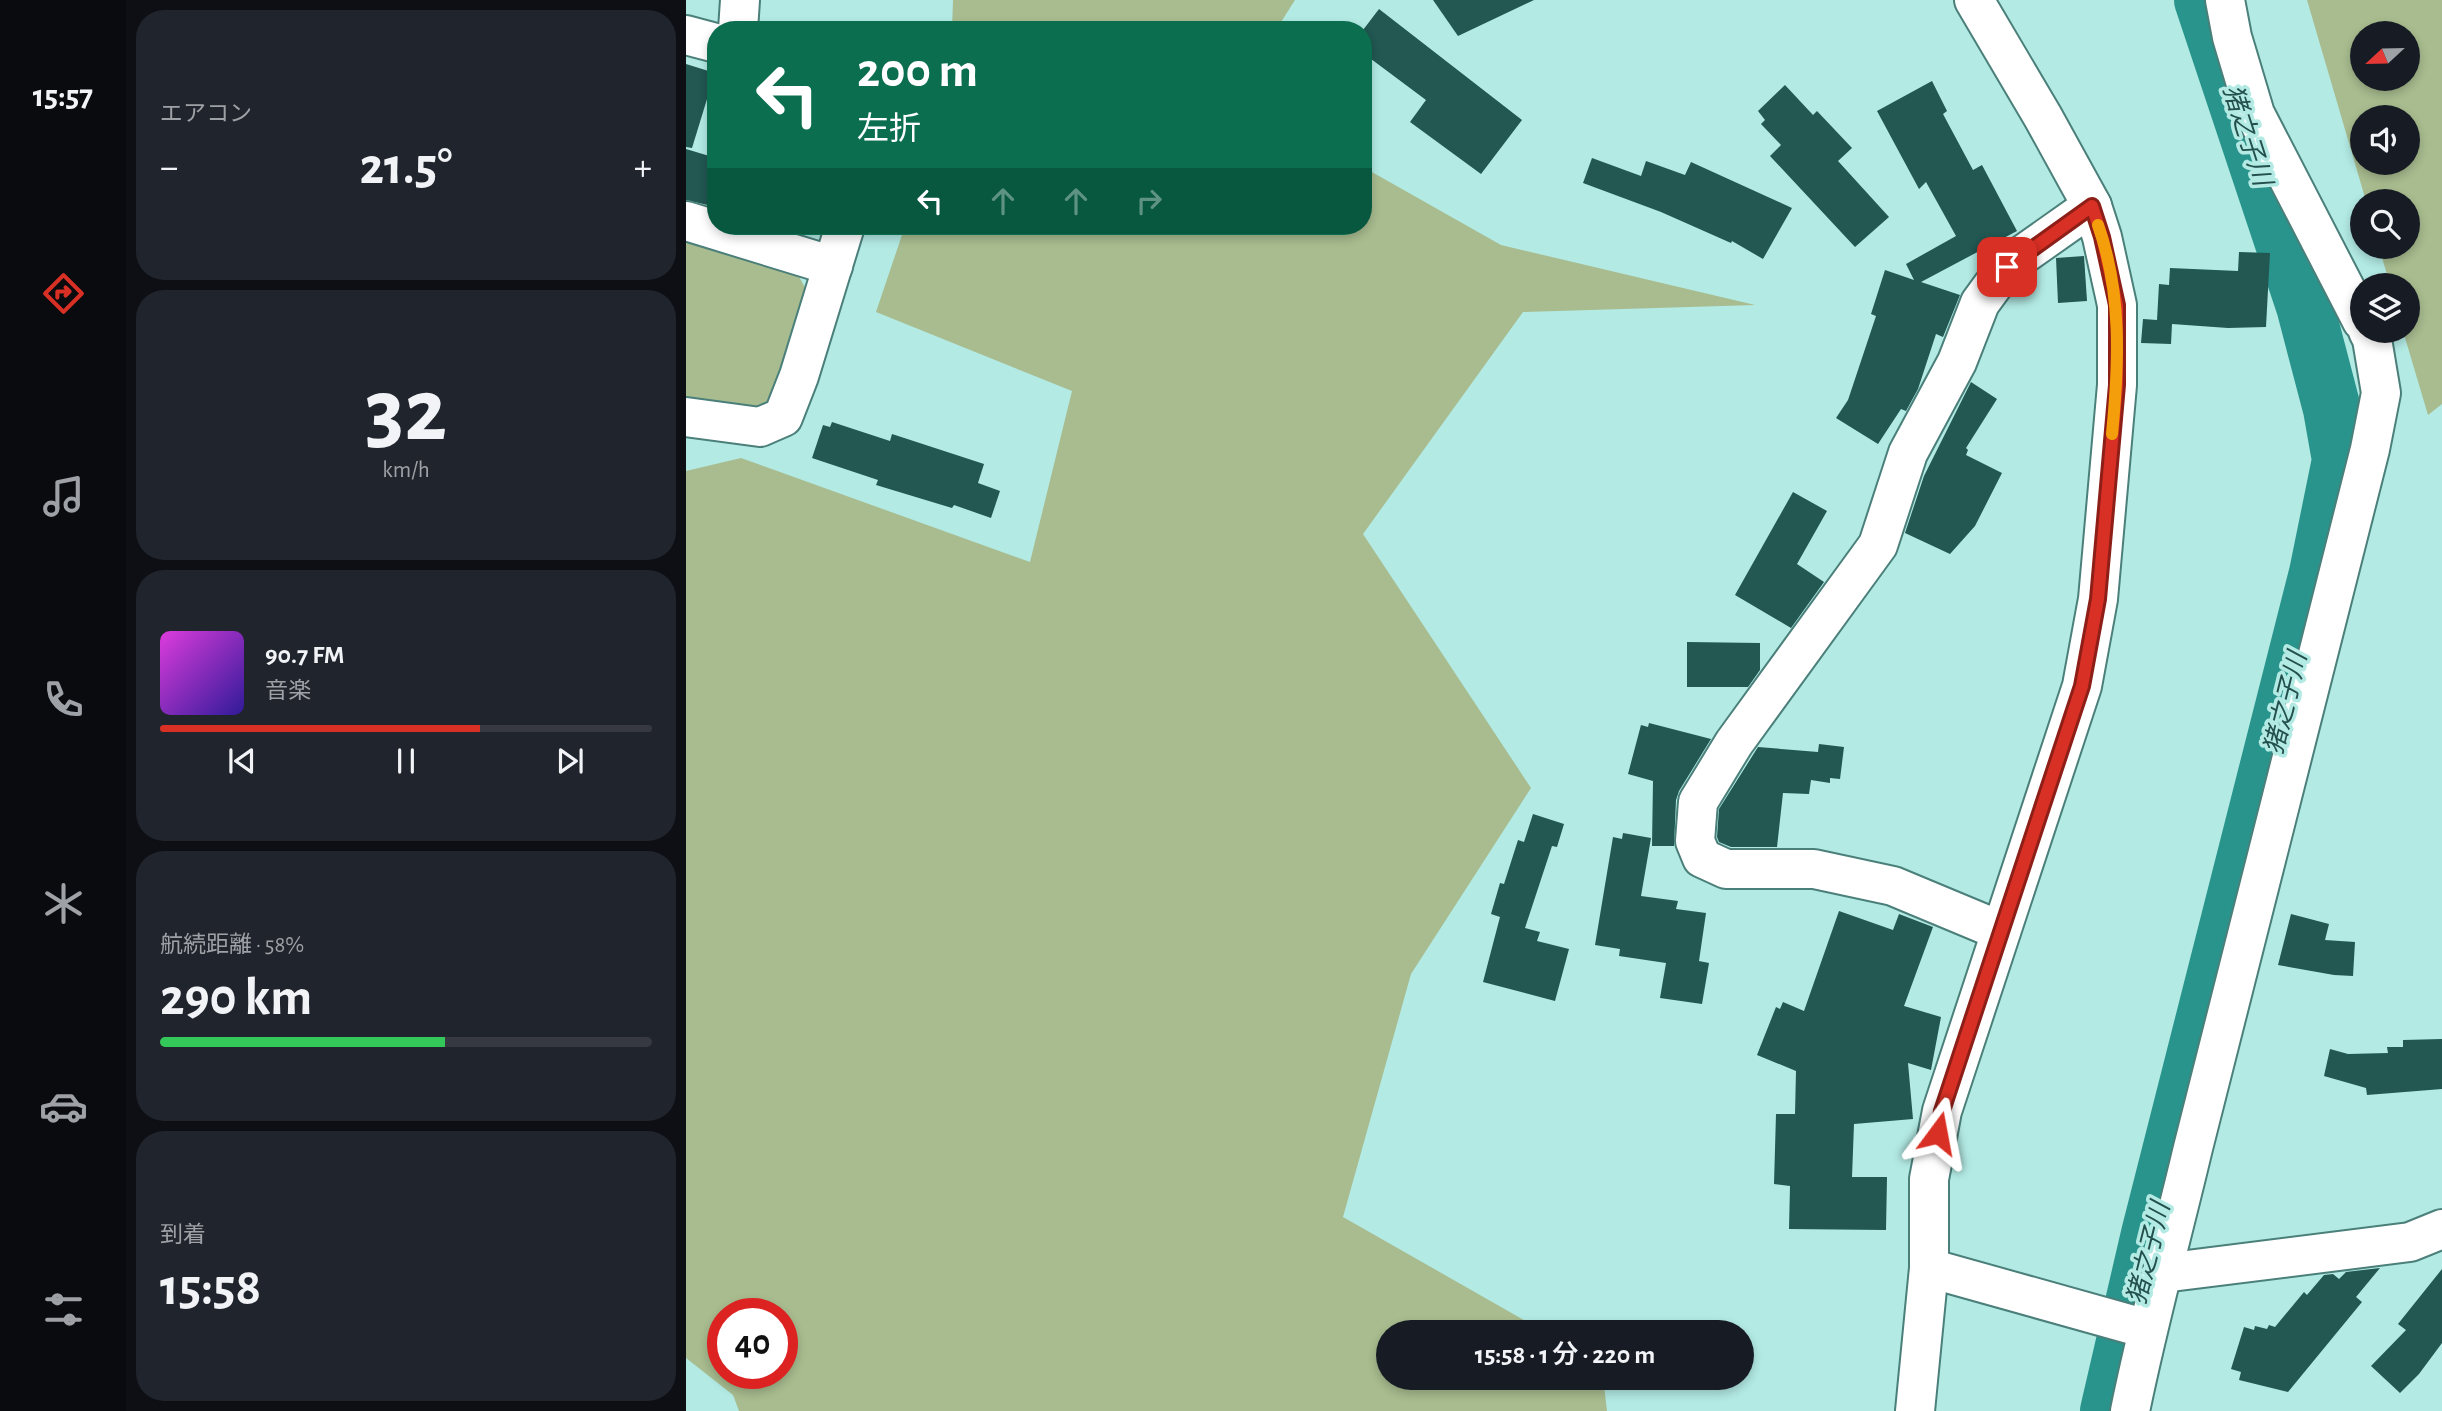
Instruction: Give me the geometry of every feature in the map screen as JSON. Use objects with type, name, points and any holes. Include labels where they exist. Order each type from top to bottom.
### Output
[{"type":"street","points":[[739,21],[740,0]]},
{"type":"street","points":[[1915,1411],[1929,1268],[1929,1179],[1942,1111],[2082,686],[2098,599],[2117,385],[2117,305],[2102,237],[2092,206],[1974,0]]},
{"type":"street","points":[[2225,0],[2232,37],[2255,114],[2350,298]]},
{"type":"street","points":[[686,35],[707,41]]},
{"type":"street","points":[[2001,931],[1894,886],[1814,869],[1726,869],[1702,858],[1695,841],[1698,802],[1734,743],[1878,545],[1908,453],[1956,362],[1980,303],[2007,267],[2092,206]]},
{"type":"street","points":[[686,221],[707,228]]},
{"type":"street","points":[[731,235],[833,267]]},
{"type":"street","points":[[686,416],[760,427],[783,417],[799,376],[842,235]]},
{"type":"street","points":[[2130,1411],[2128,1324],[2163,1273],[2245,935],[2370,449],[2381,393],[2373,343]]},
{"type":"street","points":[[2163,1273],[2410,1242],[2442,1229]]},
{"type":"street","points":[[1929,1268],[2128,1324]]},
{"type":"green space","points":[[953,0],[1295,0],[1282,21],[952,21]]},
{"type":"green space","points":[[2307,0],[2442,0],[2442,404],[2428,415],[2407,343],[2420,343],[2420,273],[2387,273],[2382,259],[2420,259],[2420,189],[2362,189],[2358,175],[2420,175],[2420,105],[2350,105],[2350,146]]},
{"type":"green space","points":[[1372,172],[1501,245],[1755,305],[1523,312],[1363,534],[1531,788],[1411,974],[1343,1217],[1524,1320],[1376,1320],[1376,1390],[1605,1390],[1607,1411],[739,1411],[733,1395],[725,1389],[798,1389],[798,1298],[707,1298],[707,1375],[686,1358],[686,471],[741,458],[1030,562],[1072,391],[876,312],[902,235],[1372,235]]},
{"type":"green space","points":[[686,236],[796,271],[809,295],[779,401],[749,415],[686,400]]},
{"type":"building","points":[[1433,0],[1534,0],[1458,36]]},
{"type":"building","points":[[1379,9],[1522,120],[1481,174],[1410,122],[1426,100],[1372,60],[1372,21],[1370,21]]},
{"type":"building","points":[[686,64],[707,71],[707,99],[692,148],[686,147]]},
{"type":"building","points":[[1932,81],[1947,111],[1943,114],[1973,170],[1982,165],[2017,231],[1921,282],[1960,295],[1943,337],[1936,334],[1918,389],[1906,411],[1901,409],[1878,444],[1836,418],[1848,400],[1876,316],[1871,314],[1885,270],[1914,280],[1906,264],[1956,236],[1926,182],[1919,189],[1877,111]]},
{"type":"building","points":[[1785,85],[1813,115],[1817,111],[1852,148],[1838,161],[1889,217],[1855,247],[1770,156],[1781,145],[1761,124],[1765,120],[1758,111]]},
{"type":"building","points":[[686,149],[707,155],[707,205],[686,200]]},
{"type":"building","points":[[1592,158],[1641,176],[1646,161],[1685,175],[1691,162],[1792,208],[1763,259],[1732,241],[1731,243],[1661,212],[1583,183]]},
{"type":"building","points":[[2239,252],[2270,253],[2266,327],[2228,328],[2172,324],[2171,344],[2141,343],[2143,319],[2157,320],[2159,284],[2169,285],[2170,268],[2238,271]]},
{"type":"building","points":[[2084,256],[2087,301],[2058,303],[2056,258]]},
{"type":"building","points":[[1971,382],[1997,399],[1966,448],[1966,455],[2002,473],[1975,526],[1950,554],[1905,533],[1924,476]]},
{"type":"building","points":[[832,422],[890,441],[892,434],[984,464],[978,483],[1000,491],[991,518],[954,505],[952,508],[876,485],[878,480],[812,458],[823,425],[830,427]]},
{"type":"building","points":[[1793,492],[1827,511],[1797,564],[1824,582],[1791,628],[1735,595]]},
{"type":"building","points":[[1687,642],[1760,643],[1760,670],[1748,687],[1687,687]]},
{"type":"building","points":[[1649,723],[1711,739],[1679,791],[1676,800],[1674,846],[1652,846],[1653,781],[1628,774],[1641,725],[1648,727]]},
{"type":"building","points":[[1819,744],[1844,747],[1840,779],[1830,778],[1830,783],[1811,780],[1809,794],[1783,793],[1777,847],[1731,847],[1719,842],[1719,809],[1758,747],[1818,752]]},
{"type":"building","points":[[1533,814],[1564,824],[1557,847],[1552,846],[1525,928],[1540,932],[1537,941],[1569,949],[1555,1001],[1483,982],[1500,917],[1491,914],[1500,883],[1504,884],[1518,840],[1524,842]]},
{"type":"building","points":[[1623,833],[1651,838],[1641,896],[1678,901],[1676,909],[1706,913],[1699,961],[1709,963],[1702,1004],[1660,998],[1666,963],[1619,956],[1620,949],[1595,945],[1613,837],[1622,839]]},
{"type":"building","points":[[1839,911],[1893,930],[1899,914],[1933,927],[1904,1006],[1941,1017],[1931,1070],[1908,1063],[1913,1119],[1854,1124],[1852,1177],[1887,1177],[1886,1230],[1789,1229],[1790,1186],[1774,1184],[1776,1114],[1795,1114],[1796,1071],[1757,1055],[1776,1007],[1780,1009],[1783,1002],[1804,1011]]},
{"type":"building","points":[[2291,914],[2329,924],[2325,940],[2355,942],[2353,976],[2278,965]]},
{"type":"building","points":[[2442,1039],[2442,1089],[2367,1095],[2366,1088],[2324,1076],[2330,1049],[2348,1054],[2388,1053],[2387,1047],[2403,1047],[2403,1040]]},
{"type":"building","points":[[2380,1268],[2356,1297],[2362,1302],[2288,1392],[2239,1380],[2241,1372],[2231,1369],[2244,1327],[2254,1330],[2255,1326],[2267,1329],[2269,1325],[2275,1327],[2304,1292],[2307,1295],[2324,1275],[2333,1274],[2339,1279],[2346,1272]]},
{"type":"building","points":[[2442,1269],[2442,1343],[2419,1374],[2400,1393],[2371,1366],[2406,1330],[2398,1324]]},
{"type":"waterway","name":"猪之子川","points":[[2109,1411],[2150,1234],[2318,573],[2341,460],[2332,409],[2305,306],[2203,0]]},
{"type":"slow traffic","points":[[2098,225],[2117,305],[2117,385],[2112,434]]},
{"type":"route","points":[[1938,1133],[1942,1111],[2082,686],[2098,599],[2117,385],[2117,305],[2102,237],[2092,206],[2007,267]]}]
